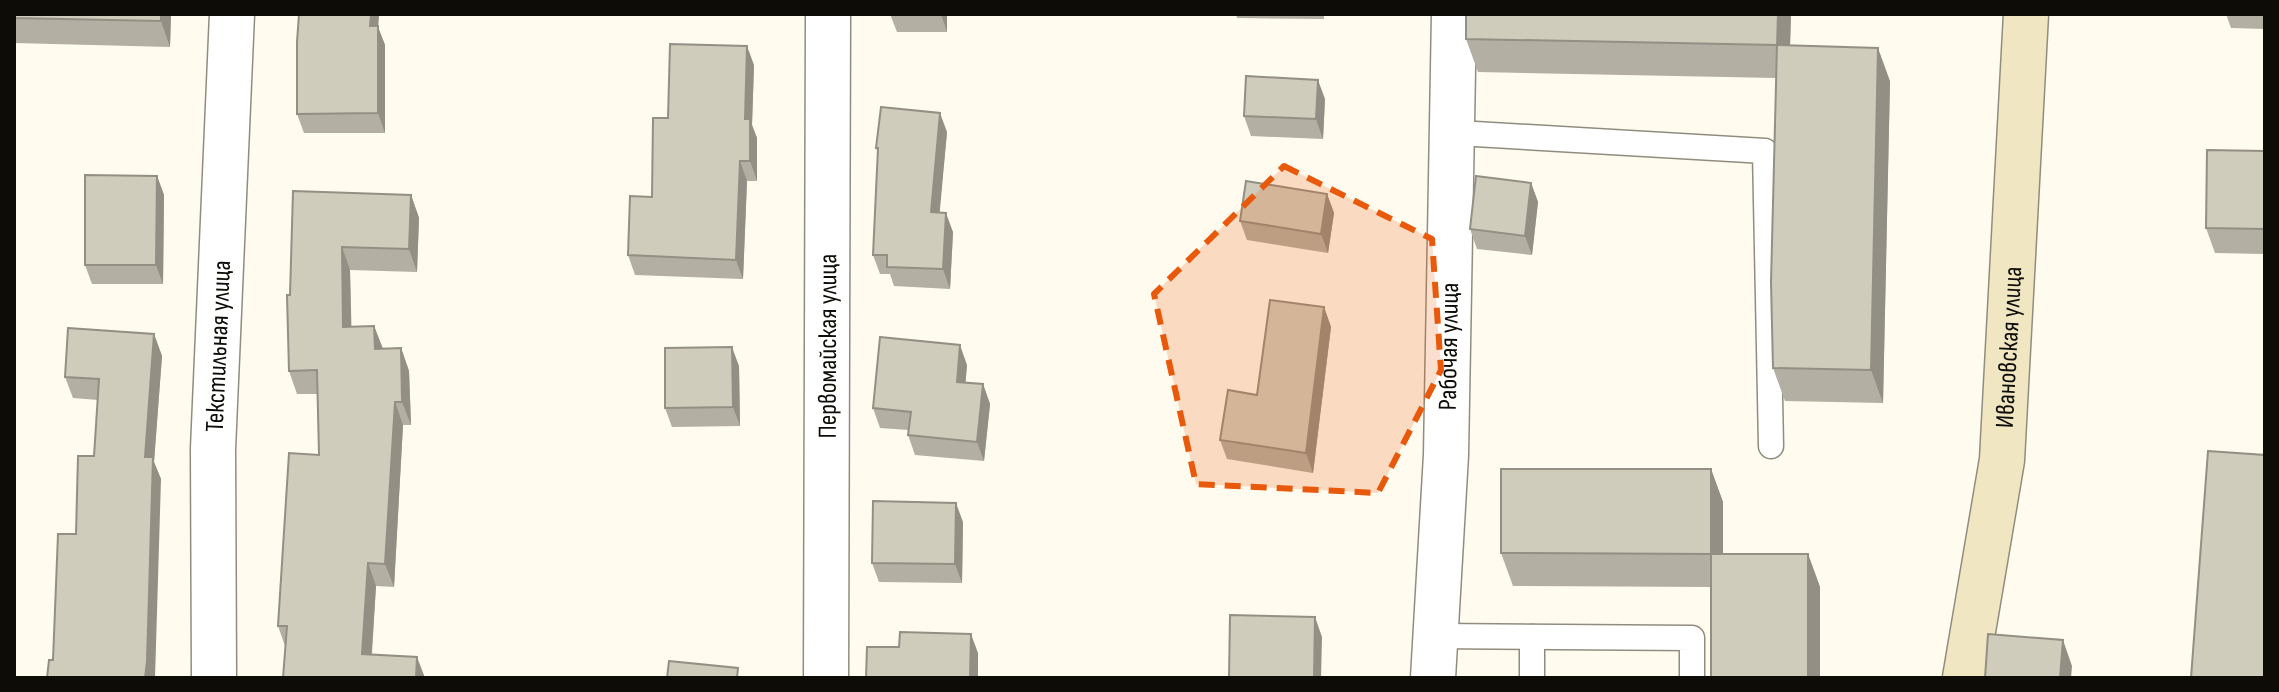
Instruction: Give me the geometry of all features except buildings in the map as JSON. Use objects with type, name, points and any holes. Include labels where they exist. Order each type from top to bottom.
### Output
[{"type":"street","name":"Текстильная улица","points":[[214,678],[213,449],[232,14]]},
{"type":"street","name":"Первомайская улица","points":[[826,678],[828,14]]},
{"type":"street","name":"Рабочая улица","points":[[1435,657],[1446,455],[1454,14]]},
{"type":"street","name":"Ивановская улица","points":[[1965,678],[2002,460],[2026,14]]},
{"type":"lane","points":[[1475,134],[1765,151],[1771,446]]},
{"type":"lane","points":[[1435,657],[1532,637],[1692,638],[1692,678]]},
{"type":"lane","points":[[1532,637],[1532,678]]},
{"type":"highlighted area","points":[[1284,166],[1432,239],[1441,370],[1378,493],[1196,484],[1154,294]]}]
